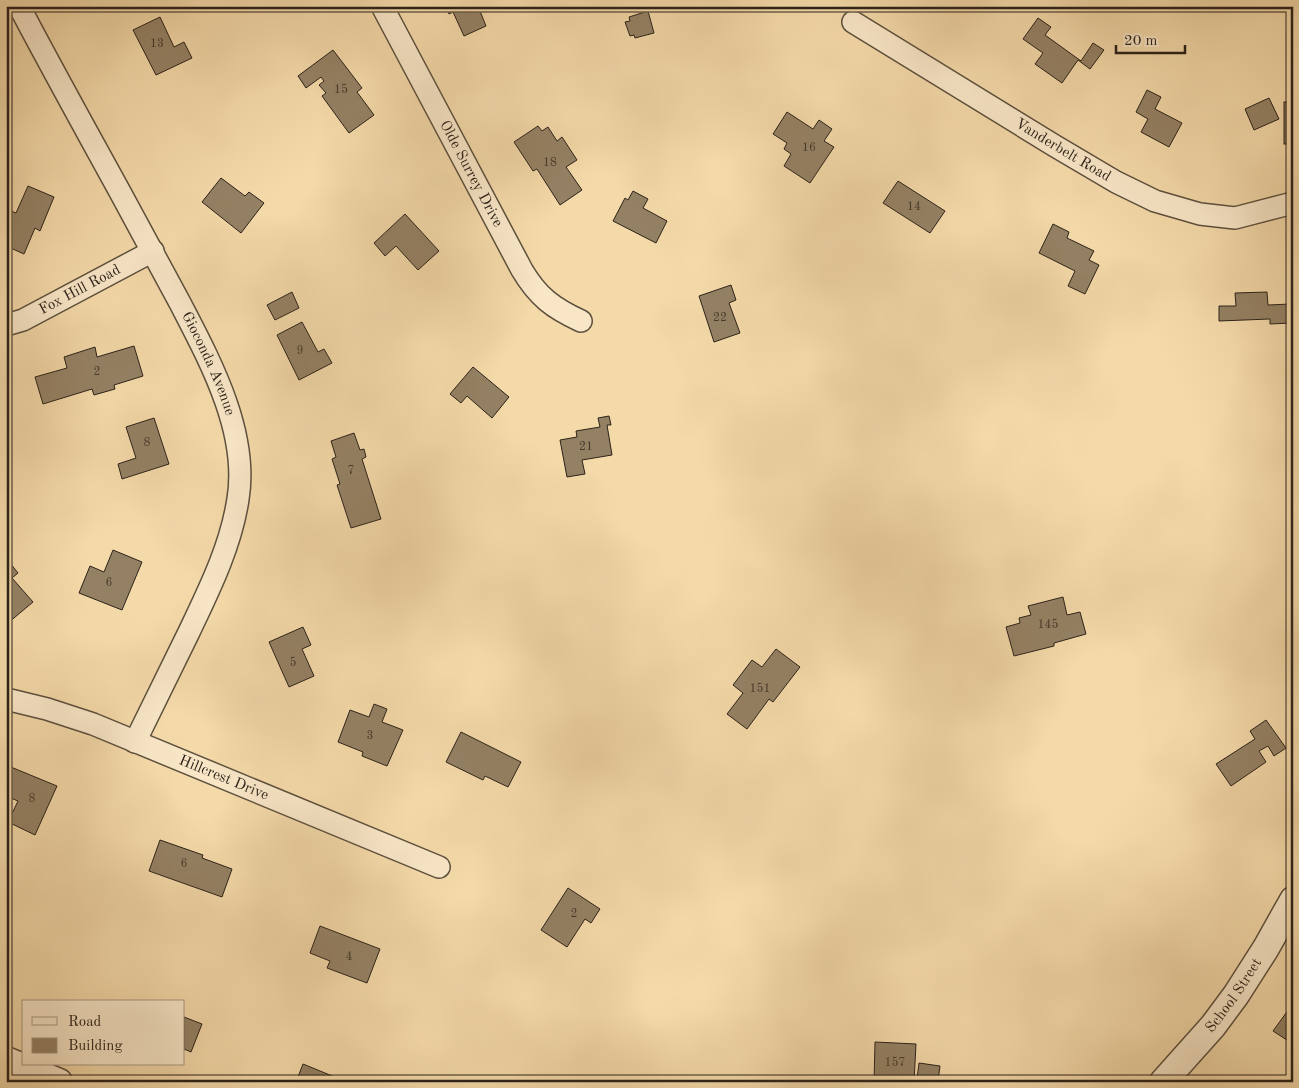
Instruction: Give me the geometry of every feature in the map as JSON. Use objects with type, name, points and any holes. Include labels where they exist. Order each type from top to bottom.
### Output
[{"type":"street","name":"Gioconda Avenue","points":[[19,6],[152,251],[206,356],[222,394],[238,446],[240,469],[239,498],[231,532],[208,592],[135,742]]},
{"type":"street","name":"Olde Surrey Drive","points":[[382,6],[526,276],[539,294],[552,306],[581,321]]},
{"type":"street","name":"Vanderbelt Road","points":[[853,22],[1055,146],[1116,182],[1155,201],[1200,214],[1235,218],[1293,203]]},
{"type":"street","name":"Fox Hill Road","points":[[6,325],[23,320],[152,251]]},
{"type":"street","name":"Hillcrest Drive","points":[[6,699],[47,709],[93,724],[439,867]]},
{"type":"street","name":"School Street","points":[[1163,1082],[1212,1026],[1236,995],[1293,900]]},
{"type":"street","points":[[6,1060],[58,1082]]},
{"type":"building","points":[[446,6],[478,6],[486,26],[464,36],[453,12],[449,14]]},
{"type":"building","points":[[648,11],[654,33],[635,38],[634,35],[630,36],[625,22],[630,21],[629,17]]},
{"type":"building","points":[[160,17],[174,47],[184,42],[192,58],[156,75],[133,30]]},
{"type":"building","points":[[1038,18],[1051,27],[1045,35],[1081,61],[1093,43],[1104,50],[1090,69],[1078,60],[1062,83],[1035,64],[1043,53],[1023,39]]},
{"type":"building","points":[[333,50],[362,88],[357,92],[374,115],[349,133],[322,96],[326,93],[319,85],[324,81],[321,77],[306,88],[298,76]]},
{"type":"building","points":[[1147,90],[1161,97],[1155,109],[1182,123],[1169,147],[1141,132],[1148,119],[1136,112]]},
{"type":"building","points":[[1269,98],[1279,119],[1254,130],[1245,109]]},
{"type":"building","points":[[1284,102],[1293,102],[1293,144],[1284,144]]},
{"type":"building","points":[[787,112],[813,129],[819,120],[832,129],[824,141],[834,147],[810,183],[784,166],[791,154],[784,149],[787,143],[773,134]]},
{"type":"building","points":[[538,126],[542,131],[548,127],[557,141],[562,137],[577,160],[566,167],[582,190],[560,205],[537,169],[533,171],[514,142]]},
{"type":"building","points":[[221,178],[245,196],[249,192],[264,203],[241,233],[202,202]]},
{"type":"building","points":[[898,181],[945,211],[930,233],[883,203]]},
{"type":"building","points":[[28,186],[54,197],[40,231],[35,228],[24,254],[6,246],[6,209],[16,213]]},
{"type":"building","points":[[633,191],[648,199],[643,208],[667,221],[656,243],[613,221],[625,198],[628,200]]},
{"type":"building","points":[[405,214],[439,251],[418,270],[396,246],[385,256],[374,243]]},
{"type":"building","points":[[1053,224],[1069,232],[1067,238],[1094,251],[1089,260],[1099,265],[1085,294],[1068,286],[1075,271],[1039,253]]},
{"type":"building","points":[[731,285],[736,300],[729,303],[740,333],[714,342],[699,296]]},
{"type":"building","points":[[292,292],[299,308],[275,320],[267,305]]},
{"type":"building","points":[[1267,292],[1268,305],[1291,304],[1291,323],[1270,324],[1270,319],[1219,321],[1219,306],[1236,306],[1235,293]]},
{"type":"building","points":[[302,322],[318,352],[324,349],[332,363],[299,380],[277,335]]},
{"type":"building","points":[[134,346],[143,376],[114,385],[115,389],[94,395],[92,389],[43,404],[35,377],[67,368],[64,357],[95,347],[97,357]]},
{"type":"building","points":[[473,367],[509,397],[492,418],[467,396],[461,403],[450,394]]},
{"type":"building","points":[[609,416],[611,425],[607,425],[612,455],[582,460],[585,474],[567,477],[560,440],[577,437],[576,431],[600,427],[598,418]]},
{"type":"building","points":[[154,418],[169,464],[122,479],[118,464],[136,458],[126,427]]},
{"type":"building","points":[[354,433],[360,450],[364,449],[366,457],[362,459],[381,519],[351,528],[337,485],[340,484],[332,459],[336,457],[331,441]]},
{"type":"building","points":[[113,550],[142,562],[122,610],[79,593],[90,566],[104,572]]},
{"type":"building","points":[[10,563],[18,573],[12,578],[33,602],[8,623],[6,621],[6,566]]},
{"type":"building","points":[[1063,597],[1067,615],[1080,612],[1086,634],[1054,643],[1054,646],[1014,656],[1006,627],[1020,623],[1019,618],[1031,615],[1028,606]]},
{"type":"building","points":[[303,627],[311,645],[302,649],[314,676],[289,687],[269,642]]},
{"type":"building","points":[[776,649],[800,667],[773,702],[769,699],[747,729],[727,714],[743,693],[733,685],[752,660],[762,667]]},
{"type":"building","points":[[374,704],[387,709],[382,722],[403,730],[387,766],[362,756],[363,752],[338,742],[350,710],[369,717]]},
{"type":"building","points":[[1266,720],[1286,748],[1274,756],[1268,746],[1259,751],[1266,762],[1231,786],[1216,764],[1255,739],[1250,731]]},
{"type":"building","points":[[461,732],[521,762],[508,787],[485,776],[483,780],[446,762]]},
{"type":"building","points":[[6,765],[57,786],[35,835],[8,822],[18,801],[6,796]]},
{"type":"building","points":[[160,840],[203,855],[202,858],[232,869],[222,897],[149,871]]},
{"type":"building","points":[[568,888],[600,909],[591,923],[585,919],[567,947],[541,930]]},
{"type":"building","points":[[320,926],[380,949],[367,983],[327,968],[330,961],[310,953]]},
{"type":"building","points":[[1289,1009],[1293,1012],[1293,1044],[1273,1031]]},
{"type":"building","points":[[185,1017],[202,1024],[191,1052],[185,1049]]},
{"type":"building","points":[[875,1042],[916,1044],[914,1082],[874,1082]]},
{"type":"building","points":[[919,1063],[940,1066],[938,1081],[917,1079]]},
{"type":"building","points":[[303,1064],[347,1082],[296,1082]]}]
